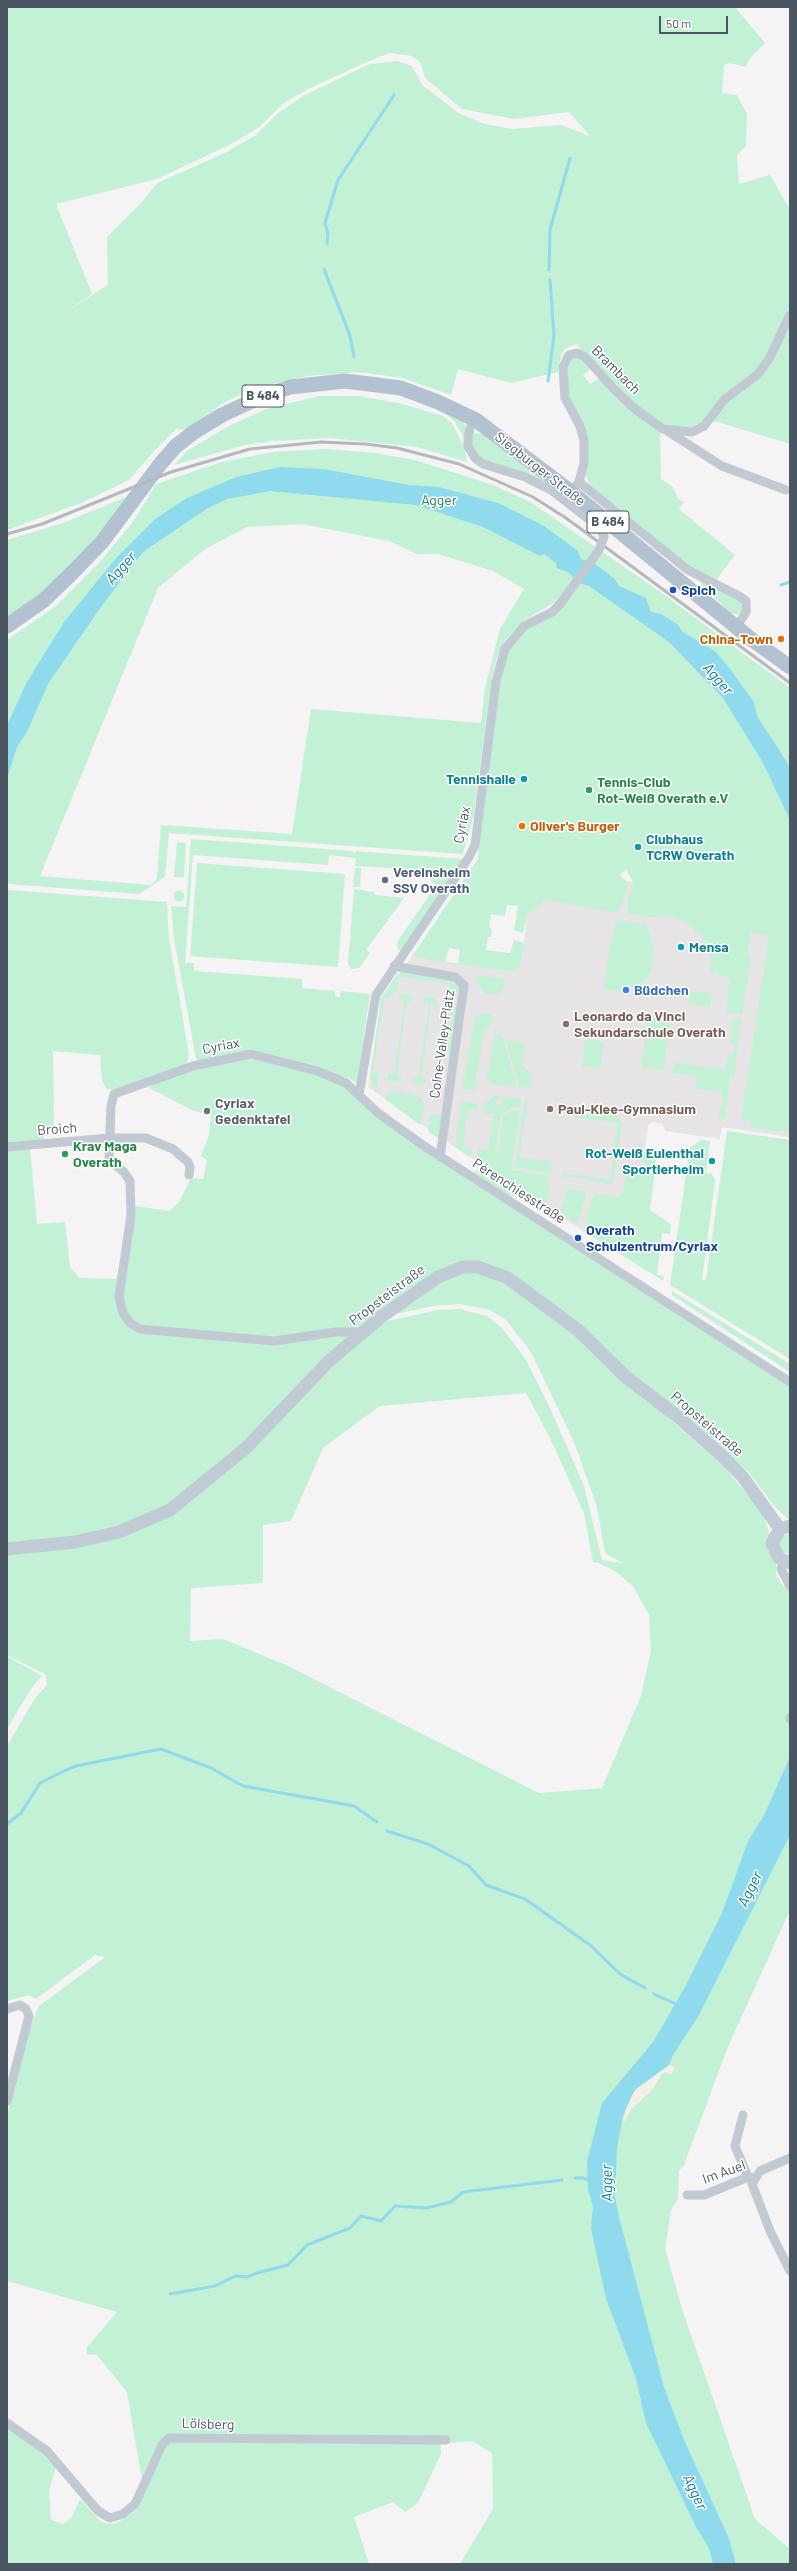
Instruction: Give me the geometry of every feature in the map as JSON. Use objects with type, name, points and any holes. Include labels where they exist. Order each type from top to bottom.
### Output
[{"type":"main road","name":"B 484","points":[[7,626],[44,600],[102,542],[176,446],[222,415],[256,399],[290,387],[317,382],[372,383],[401,388],[423,396],[476,420]]},
{"type":"main road","name":"Siegburger Straße","points":[[476,420],[575,487],[737,627],[790,667]]},
{"type":"street","name":"Brambach","points":[[663,429],[683,432],[696,430],[708,423],[725,398],[757,375],[769,359],[790,315]]},
{"type":"street","name":"Brambach","points":[[575,487],[584,463],[584,440],[580,426],[565,398],[563,367],[569,355],[577,353],[585,357],[618,394],[663,429],[722,466],[786,490]]},
{"type":"street","name":"Cyriax","points":[[360,1095],[376,994],[469,857],[474,845],[492,722],[496,681],[505,649],[524,626],[552,612],[561,602],[599,550],[604,537],[600,528],[551,490],[525,477],[478,461],[468,446],[470,428],[476,420]]},
{"type":"street","points":[[575,487],[688,570],[746,601],[746,612],[737,627]]},
{"type":"street","name":"Colne-Valley-Platz","points":[[394,966],[455,976],[464,986],[440,1157]]},
{"type":"street","name":"Cyriax","points":[[360,1095],[346,1083],[317,1071],[251,1054],[193,1066],[114,1094],[111,1106],[109,1160],[124,1172],[130,1181],[131,1215],[119,1297],[123,1313],[130,1323],[140,1329],[274,1341],[336,1332],[364,1332]]},
{"type":"street","name":"Pérenchiesstraße","points":[[360,1095],[378,1113],[440,1157],[790,1382]]},
{"type":"street","points":[[109,1138],[146,1138],[156,1140],[173,1149],[188,1162],[190,1167],[189,1175]]},
{"type":"street","name":"Broich","points":[[7,1147],[109,1138]]},
{"type":"street","name":"Propsteistraße","points":[[7,1549],[75,1542],[119,1532],[170,1510],[189,1497],[246,1448],[329,1361],[398,1304],[438,1277],[463,1267],[478,1267],[508,1278],[562,1317],[626,1377],[703,1438],[742,1476],[785,1527],[772,1543],[775,1554],[787,1562]]},
{"type":"street","points":[[787,1562],[781,1569],[790,1586]]},
{"type":"street","points":[[7,2009],[20,2006],[26,2009],[29,2016],[7,2101]]},
{"type":"street","points":[[743,2115],[735,2146],[751,2177],[754,2192],[790,2269]]},
{"type":"street","name":"Im Auel","points":[[687,2195],[704,2195],[751,2177],[760,2171],[790,2158]]},
{"type":"street","name":"Lölsberg","points":[[7,2423],[47,2451],[98,2511],[110,2518],[121,2516],[135,2504],[162,2445],[169,2438],[446,2440]]},
{"type":"shaded area","points":[[619,875],[626,881],[738,900],[790,948],[790,1137],[722,1127],[720,1139],[665,1131],[663,1124],[653,1122],[648,1125],[642,1170],[637,1175],[628,1173],[623,1193],[616,1197],[592,1198],[585,1232],[526,1196],[368,1087],[383,996],[412,956],[513,972],[520,967],[528,912],[540,898]]},
{"type":"green space","points":[[7,7],[735,7],[765,43],[750,58],[746,67],[730,63],[724,65],[722,93],[737,95],[747,114],[746,146],[737,155],[739,184],[770,175],[790,210],[790,444],[718,422],[706,420],[687,429],[663,424],[640,409],[576,344],[565,349],[561,356],[558,372],[511,383],[458,369],[451,395],[402,378],[359,372],[307,376],[265,386],[239,395],[220,405],[186,430],[176,429],[129,480],[81,503],[7,530]],"holes":[[[390,53],[412,56],[420,62],[425,78],[462,109],[514,119],[569,112],[590,136],[561,125],[512,129],[485,124],[460,114],[422,85],[412,66],[398,61],[370,64],[305,95],[278,113],[256,135],[225,153],[157,183],[142,202],[107,237],[108,285],[64,313],[92,294],[56,204],[157,179],[229,145],[258,128],[284,103],[308,89]]]},
{"type":"green space","points":[[574,357],[580,358],[590,369],[583,375],[590,384],[599,378],[660,431],[661,479],[673,487],[678,499],[684,502],[679,509],[735,555],[716,580],[697,572],[590,485],[586,476],[587,453],[569,397],[567,366]]},
{"type":"green space","points":[[319,396],[358,396],[399,403],[443,416],[452,423],[464,446],[467,462],[417,447],[330,438],[273,441],[245,445],[174,465],[187,451],[223,429],[266,409]]},
{"type":"green space","points":[[445,413],[464,422],[466,431],[464,438],[455,422]]},
{"type":"green space","points":[[473,434],[483,434],[546,482],[545,484],[485,462],[477,456],[470,444]]},
{"type":"green space","points":[[325,449],[376,453],[415,460],[493,485],[532,503],[659,591],[790,688],[790,1133],[750,1127],[751,1122],[741,1120],[769,936],[751,933],[747,955],[751,956],[742,1015],[729,1013],[726,1009],[730,980],[728,977],[718,975],[716,970],[716,972],[709,971],[711,958],[703,937],[685,922],[671,916],[651,917],[628,914],[627,904],[633,882],[626,869],[620,875],[626,881],[627,891],[617,913],[542,899],[541,905],[528,912],[523,933],[514,930],[518,906],[507,905],[505,916],[491,914],[489,928],[492,929],[491,937],[488,937],[486,950],[510,953],[514,940],[524,943],[520,967],[513,972],[458,964],[460,950],[449,948],[445,962],[412,956],[478,859],[479,832],[501,671],[508,649],[526,629],[537,622],[558,600],[523,621],[505,641],[498,655],[492,675],[474,813],[463,854],[169,833],[165,877],[139,894],[7,884],[7,640],[56,606],[99,563],[133,522],[156,484],[222,462],[273,452]],"holes":[[[302,524],[389,541],[417,554],[438,554],[493,571],[524,589],[500,629],[485,688],[481,723],[311,709],[292,834],[161,825],[157,878],[151,885],[40,876],[158,588],[205,549],[247,527]]]},
{"type":"green space","points":[[126,497],[100,533],[41,596],[7,620],[7,540],[63,523]]},
{"type":"green space","points":[[701,581],[741,602],[742,612],[739,615],[731,613],[701,585]]},
{"type":"green space","points":[[191,839],[353,851],[354,854],[355,851],[463,859],[401,951],[397,948],[398,941],[436,885],[431,881],[431,874],[419,869],[411,875],[407,869],[355,866],[356,858],[329,855],[328,865],[193,855],[185,963],[194,963],[194,971],[302,979],[302,988],[335,991],[335,996],[340,997],[341,991],[370,994],[357,1083],[348,1078],[251,1052],[200,1061],[196,1059],[174,938],[171,906],[186,907]]},
{"type":"green space","points":[[177,842],[186,843],[184,877],[174,877]]},
{"type":"green space","points":[[197,863],[345,874],[338,967],[190,956]]},
{"type":"green space","points":[[355,868],[361,868],[360,887],[353,887]]},
{"type":"green space","points":[[354,889],[374,892],[375,895],[404,898],[366,950],[370,953],[359,968],[351,969],[348,963]]},
{"type":"green space","points":[[7,890],[167,902],[169,939],[189,1054],[187,1064],[113,1090],[107,1089],[102,1081],[100,1055],[53,1051],[54,1127],[43,1128],[44,1142],[7,1145]]},
{"type":"green space","points":[[179,890],[183,892],[185,896],[183,900],[179,902],[175,900],[173,896],[175,892]]},
{"type":"green space","points":[[616,920],[644,924],[649,931],[654,950],[651,973],[642,982],[641,989],[636,993],[633,993],[634,987],[622,985],[621,991],[605,989],[603,986]]},
{"type":"green space","points":[[400,972],[447,979],[459,985],[461,997],[449,995],[450,984],[401,977]]},
{"type":"green space","points":[[398,973],[399,984],[391,998],[384,998],[373,1072],[379,1073],[376,1093],[370,1076],[381,998]]},
{"type":"green space","points":[[479,975],[503,979],[505,982],[504,988],[499,995],[486,994],[476,979]]},
{"type":"green space","points":[[690,991],[712,994],[710,1007],[688,1004]]},
{"type":"green space","points":[[402,994],[410,995],[414,1002],[407,1001],[397,1075],[403,1077],[401,1080],[394,1082],[388,1079],[388,1074],[394,1074],[405,1001],[398,999]]},
{"type":"green space","points":[[426,997],[434,998],[438,1005],[431,1004],[421,1078],[426,1080],[425,1083],[418,1085],[412,1082],[412,1077],[418,1078],[429,1004],[422,1002]]},
{"type":"green space","points":[[453,1007],[457,1008],[451,1052],[447,1051]]},
{"type":"green space","points":[[483,1013],[490,1014],[493,1018],[491,1026],[484,1032],[474,1090],[465,1090],[463,1087],[474,1019]]},
{"type":"green space","points":[[649,1015],[671,1019],[663,1070],[641,1067]]},
{"type":"green space","points":[[733,1019],[741,1020],[734,1076],[730,1077],[724,1120],[719,1119],[723,1093],[695,1089],[697,1077],[672,1073],[671,1071],[676,1063],[725,1070],[728,1054],[734,1054],[735,1045],[730,1044]]},
{"type":"green space","points":[[497,1034],[502,1035],[517,1088],[490,1083],[487,1078],[494,1037]]},
{"type":"green space","points":[[586,1039],[604,1042],[600,1069],[582,1066]]},
{"type":"green space","points":[[506,1040],[525,1043],[522,1065],[532,1075],[530,1088],[519,1087]]},
{"type":"green space","points":[[249,1058],[317,1074],[343,1085],[415,1145],[790,1387],[790,1521],[775,1507],[748,1471],[656,1396],[518,1279],[499,1268],[472,1261],[363,1323],[242,1444],[155,1522],[383,1322],[438,1310],[459,1309],[487,1316],[501,1327],[525,1358],[550,1408],[584,1486],[602,1560],[623,1563],[605,1553],[597,1507],[574,1442],[531,1352],[506,1320],[490,1310],[461,1304],[433,1306],[391,1315],[448,1278],[472,1271],[492,1275],[549,1312],[725,1468],[761,1511],[770,1534],[768,1549],[776,1563],[776,1575],[782,1585],[790,1591],[790,1757],[763,1817],[790,1768],[790,1910],[727,2049],[684,2165],[679,2171],[678,2199],[671,2210],[665,2248],[682,2309],[755,2519],[790,2549],[790,2564],[460,2564],[493,2509],[492,2453],[472,2441],[449,2443],[440,2438],[441,2454],[418,2503],[405,2512],[393,2502],[354,2517],[369,2564],[7,2564],[7,2428],[37,2447],[56,2467],[49,2490],[51,2520],[63,2524],[72,2517],[80,2499],[100,2521],[108,2524],[117,2523],[134,2512],[141,2503],[140,2495],[143,2486],[127,2392],[96,2354],[87,2355],[87,2347],[117,2312],[7,2281],[7,2115],[28,2033],[39,2006],[105,1957],[95,1955],[36,1999],[29,1995],[7,2001],[7,1746],[35,1698],[47,1685],[45,1674],[7,1655],[7,1149],[30,1148],[37,1224],[65,1222],[70,1267],[75,1273],[80,1278],[116,1279],[133,1226],[135,1206],[169,1211],[179,1202],[191,1178],[203,1179],[207,1160],[201,1156],[209,1135],[211,1115],[194,1111],[149,1088],[156,1081],[193,1069]],"holes":[[[526,1393],[549,1436],[584,1513],[593,1562],[599,1563],[616,1572],[633,1586],[649,1615],[651,1650],[641,1696],[602,1788],[539,1793],[286,1665],[223,1639],[190,1641],[191,1588],[263,1583],[263,1525],[291,1521],[323,1448],[380,1406]],[[606,2299],[637,2373],[639,2393],[636,2379]]]},
{"type":"green space","points":[[397,1091],[420,1097],[424,1103],[420,1125],[385,1099],[388,1094]]},
{"type":"green space","points":[[496,1095],[500,1096],[496,1104],[502,1105],[504,1097],[521,1099],[520,1108],[513,1107],[501,1114],[495,1151],[498,1152],[503,1116],[513,1110],[520,1111],[511,1170],[549,1176],[548,1182],[550,1184],[547,1204],[527,1195],[476,1160],[479,1149],[488,1150],[494,1114],[483,1113],[484,1105]]},
{"type":"green space","points":[[525,1100],[528,1100],[519,1157],[552,1162],[551,1173],[515,1168]]},
{"type":"green space","points":[[464,1101],[479,1105],[478,1110],[468,1109],[462,1147],[472,1149],[472,1154],[469,1156],[455,1147],[461,1103]]},
{"type":"green space","points":[[577,1113],[599,1116],[607,1113],[617,1114],[622,1124],[613,1180],[609,1184],[562,1176],[562,1173],[610,1180],[618,1123],[574,1117]]},
{"type":"green space","points":[[430,1114],[442,1116],[439,1139],[428,1131]]},
{"type":"green space","points":[[727,1131],[790,1140],[790,1359],[670,1285],[690,1147],[702,1140],[710,1141],[706,1173],[712,1174],[715,1181],[702,1280],[706,1280]]},
{"type":"green space","points":[[643,1150],[645,1154],[653,1156],[656,1161],[650,1210],[671,1224],[670,1234],[662,1233],[657,1275],[664,1276],[663,1281],[585,1232],[591,1199],[596,1194],[616,1197],[623,1193],[627,1172],[629,1170],[628,1173],[637,1175],[642,1170],[644,1163],[638,1158],[639,1152]]},
{"type":"green space","points":[[475,1170],[517,1197],[506,1194],[475,1173]]},
{"type":"green space","points":[[568,1188],[584,1191],[586,1194],[578,1224],[564,1215],[561,1211]]},
{"type":"green space","points":[[672,1291],[790,1364],[790,1372],[672,1295]]},
{"type":"green space","points":[[790,1533],[790,1555],[782,1551],[779,1544],[782,1537]]},
{"type":"green space","points":[[7,1656],[42,1676],[32,1687],[7,1729]]},
{"type":"sand","points":[[669,2065],[675,2068],[671,2074],[665,2072],[662,2074],[653,2089],[630,2111],[623,2124],[626,2108],[636,2089]]},
{"type":"water","points":[[280,467],[323,469],[409,485],[439,487],[498,503],[544,526],[578,551],[581,559],[593,563],[614,578],[619,586],[646,598],[651,612],[661,614],[677,624],[683,632],[715,651],[727,665],[754,702],[757,716],[790,767],[790,820],[763,763],[723,698],[669,642],[589,586],[579,583],[569,573],[557,568],[556,563],[544,554],[540,556],[483,527],[416,505],[270,491],[227,499],[208,508],[143,552],[103,604],[48,684],[27,732],[17,747],[7,779],[7,725],[27,682],[64,622],[117,557],[155,519],[187,498],[236,477]]},
{"type":"water","name":"Agger","points":[[790,1757],[790,1835],[699,2015],[673,2055],[669,2065],[636,2089],[631,2097],[623,2116],[617,2148],[615,2197],[664,2387],[684,2440],[728,2536],[736,2564],[713,2564],[709,2548],[696,2527],[646,2423],[636,2379],[606,2299],[591,2228],[593,2206],[588,2190],[587,2161],[602,2103],[653,2042],[685,1987],[722,1913],[748,1841],[763,1817]]},
{"type":"waterway","points":[[327,243],[328,234],[325,223],[338,180],[394,95]]},
{"type":"waterway","points":[[549,270],[550,230],[570,158]]},
{"type":"waterway","points":[[324,269],[350,336],[354,357]]},
{"type":"waterway","points":[[548,381],[554,335],[550,280]]},
{"type":"waterway","points":[[781,585],[790,582]]},
{"type":"waterway","points":[[7,1824],[21,1813],[40,1783],[66,1770],[76,1766],[161,1749],[211,1768],[243,1786],[354,1806],[377,1822]]},
{"type":"waterway","points":[[387,1831],[428,1844],[469,1866],[486,1885],[525,1899],[590,1945],[620,1974],[645,1988]]},
{"type":"waterway","points":[[654,1994],[678,2005]]},
{"type":"waterway","points":[[575,2178],[583,2178],[592,2182]]},
{"type":"waterway","points":[[170,2294],[215,2286],[235,2276],[247,2277],[288,2265],[307,2245],[350,2228],[361,2216],[381,2221],[395,2206],[426,2208],[451,2202],[463,2192],[562,2180]]},
{"type":"railway","points":[[7,534],[42,524],[171,472],[250,449],[321,442],[365,444],[397,448],[459,464],[533,497],[566,518],[790,683]]},
{"type":"place","name":"Spich","points":[[673,590]]},
{"type":"place","name":"China-Town","points":[[781,639]]},
{"type":"place","name":"Tennishalle","points":[[524,779]]},
{"type":"place","name":"Tennis-Club Rot-Weiß Overath e.V","points":[[589,790]]},
{"type":"place","name":"Oliver's Burger","points":[[522,826]]},
{"type":"place","name":"Clubhaus TCRW Overath","points":[[638,847]]},
{"type":"place","name":"Vereinsheim SSV Overath","points":[[385,880]]},
{"type":"place","name":"Mensa","points":[[681,947]]},
{"type":"place","name":"Büdchen","points":[[626,990]]},
{"type":"place","name":"Leonardo da Vinci Sekundarschule Overath","points":[[566,1024]]},
{"type":"place","name":"Paul-Klee-Gymnasium","points":[[550,1109]]},
{"type":"place","name":"Cyriax Gedenktafel","points":[[207,1111]]},
{"type":"place","name":"Krav Maga Overath","points":[[65,1154]]},
{"type":"place","name":"Rot-Weiß Eulenthal Sportlerheim","points":[[712,1161]]},
{"type":"place","name":"Overath Schulzentrum/Cyriax","points":[[578,1238]]}]
